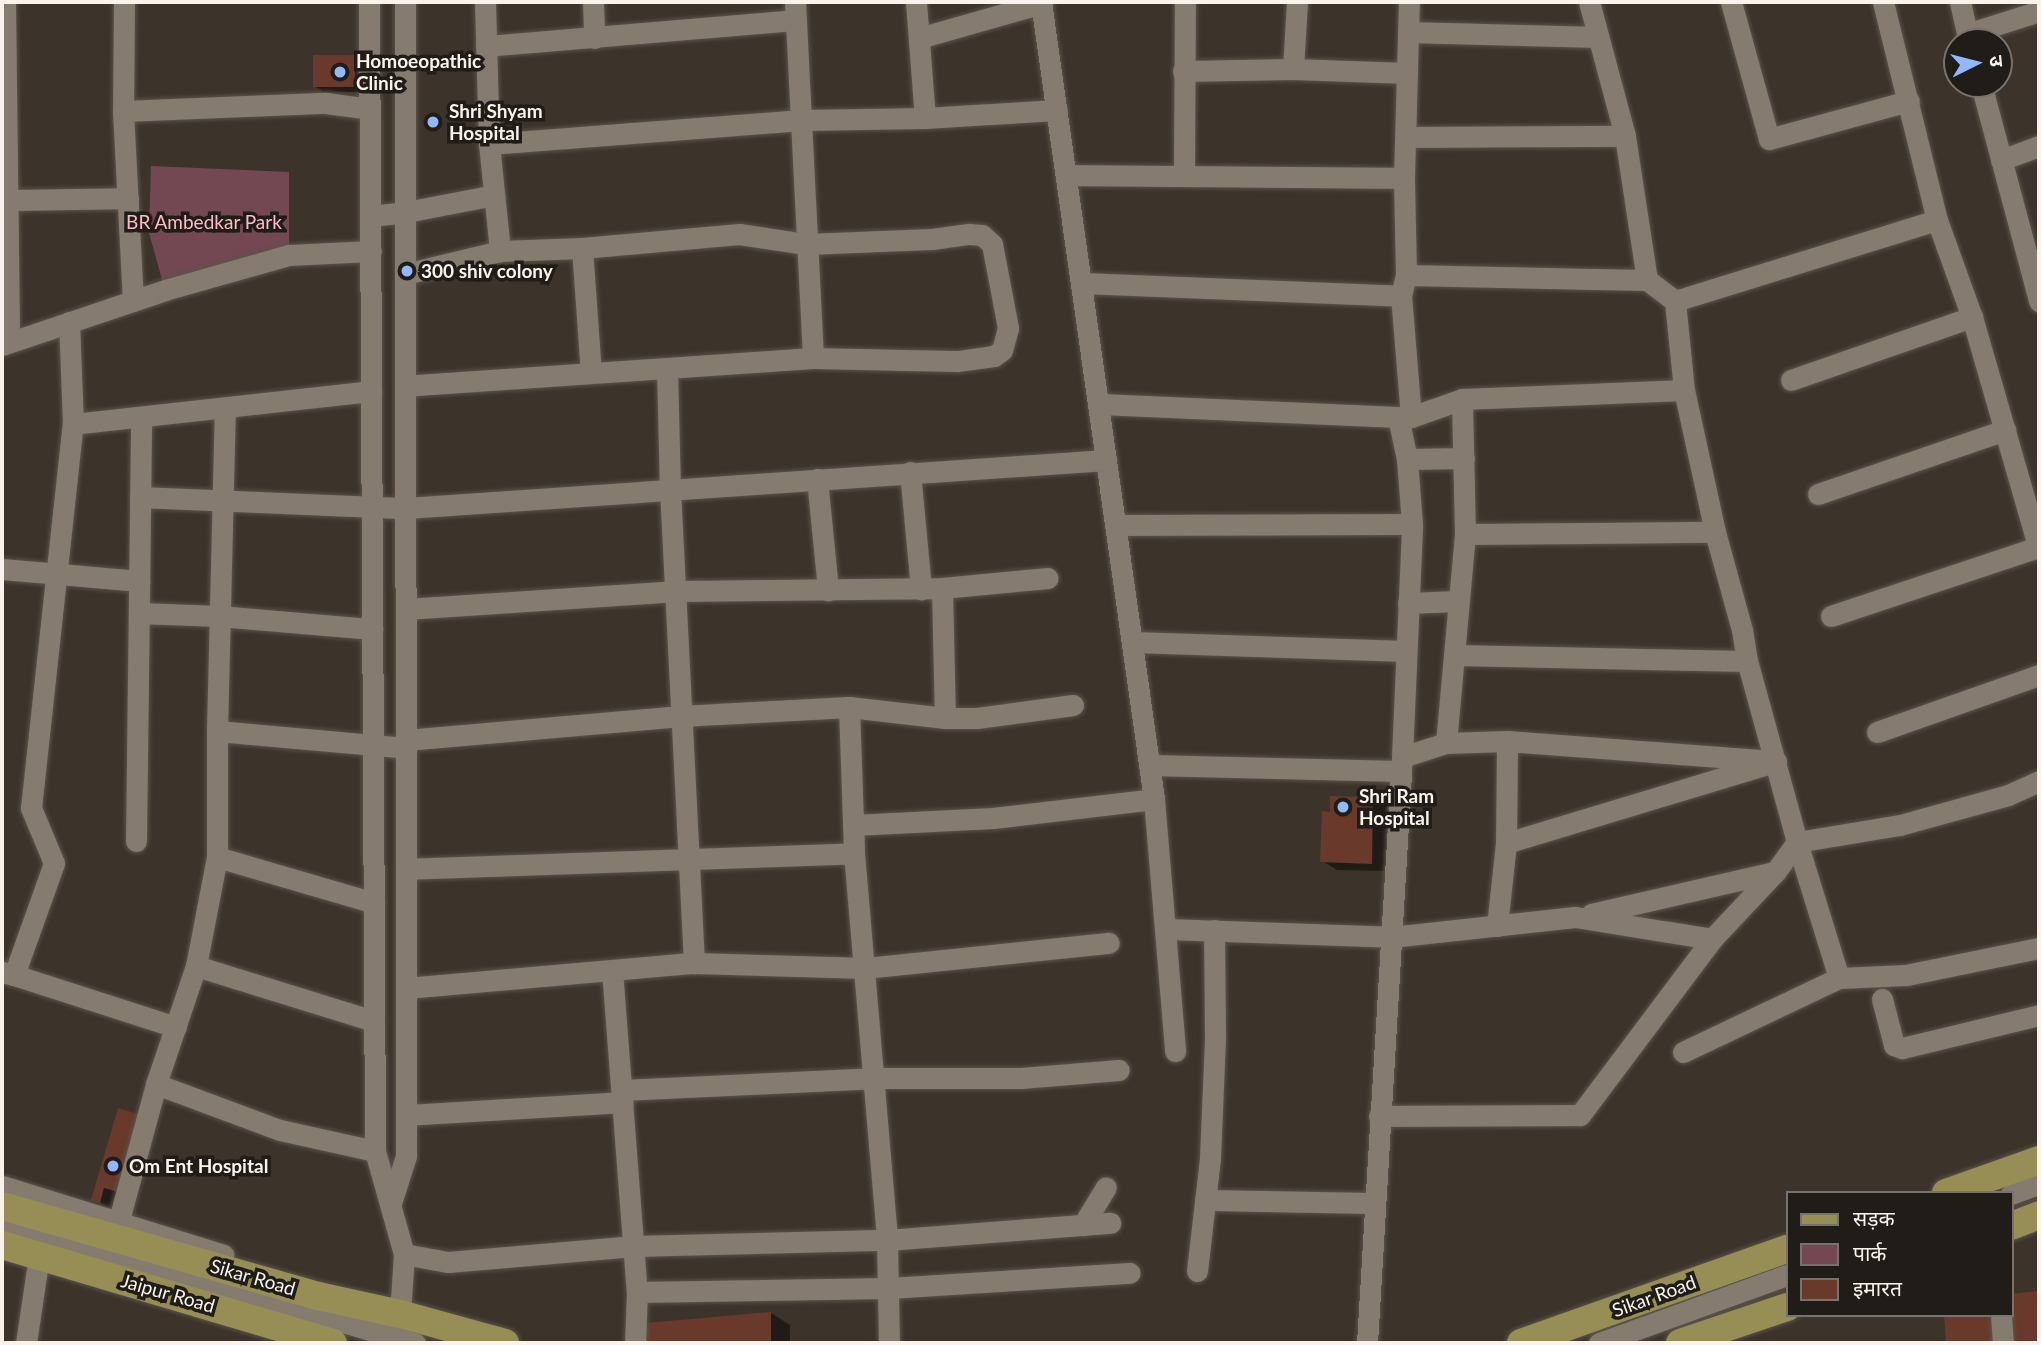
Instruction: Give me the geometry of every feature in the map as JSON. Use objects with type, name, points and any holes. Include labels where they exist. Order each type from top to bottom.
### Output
[{"type":"main road","points":[[1952,1191],[2039,1160]]},
{"type":"main road","name":"Sikar Road","points":[[2,1206],[116,1231],[317,1296],[400,1314],[505,1343]]},
{"type":"main road","name":"Jaipur Road","points":[[2,1245],[321,1341]]},
{"type":"main road","name":"Sikar Road","points":[[1521,1343],[1652,1322],[1786,1250]]},
{"type":"main road","points":[[1680,1343],[1786,1307]]},
{"type":"street","points":[[5,2],[5,343],[133,301],[289,255],[371,251]]},
{"type":"street","points":[[124,2],[123,111],[133,301]]},
{"type":"street","points":[[369,2],[375,1151],[404,1254],[400,1314]]},
{"type":"street","points":[[391,1203],[407,1156],[405,2]]},
{"type":"street","points":[[485,2],[488,144],[500,251]]},
{"type":"street","points":[[593,2],[594,38]]},
{"type":"street","points":[[916,2],[925,118]]},
{"type":"street","points":[[1184,176],[1185,2]]},
{"type":"street","points":[[1293,69],[1297,2]]},
{"type":"street","points":[[1367,1343],[1401,764],[1412,524],[1404,417],[1403,286],[1409,2]]},
{"type":"street","points":[[1588,2],[1626,136],[1647,280]]},
{"type":"street","points":[[1731,2],[1769,139],[1909,102]]},
{"type":"street","points":[[1831,616],[2039,548],[1972,317],[1937,220],[1883,2]]},
{"type":"street","points":[[1960,2],[1966,28]]},
{"type":"street","points":[[919,38],[1042,3],[1150,765],[1167,929],[1175,1051]]},
{"type":"street","points":[[486,46],[594,38],[796,11],[813,358]]},
{"type":"street","points":[[1994,28],[2039,11]]},
{"type":"street","points":[[1408,32],[1597,37]]},
{"type":"street","points":[[1183,72],[1293,69],[1407,73]]},
{"type":"street","points":[[1984,98],[2036,275],[2039,301]]},
{"type":"street","points":[[123,111],[326,103],[370,109]]},
{"type":"street","points":[[488,144],[802,120],[925,118],[1057,110]]},
{"type":"street","points":[[1406,137],[1626,136]]},
{"type":"street","points":[[2001,160],[2039,146]]},
{"type":"street","points":[[1067,175],[1404,177]]},
{"type":"street","points":[[370,216],[495,195]]},
{"type":"street","points":[[7,200],[128,198]]},
{"type":"street","points":[[1675,301],[1937,220]]},
{"type":"street","points":[[405,274],[500,251],[582,248],[739,234],[806,244],[982,235],[992,244],[1008,328],[1002,350],[994,356],[957,361],[813,358],[406,386]]},
{"type":"street","points":[[582,248],[591,373]]},
{"type":"street","points":[[1082,283],[1403,286],[1647,280],[1675,301],[1684,390],[1715,533],[1797,842],[1839,978]]},
{"type":"street","points":[[1791,380],[1972,317]]},
{"type":"street","points":[[69,322],[73,424],[31,808],[54,863],[8,974],[176,1027]]},
{"type":"street","points":[[667,368],[670,489],[694,963]]},
{"type":"street","points":[[1100,404],[1404,417],[1462,399],[1684,390]]},
{"type":"street","points":[[73,424],[371,391]]},
{"type":"street","points":[[1446,743],[1465,534],[1462,399]]},
{"type":"street","points":[[2,1186],[116,1231],[156,1084],[197,966],[217,857],[221,500],[225,409]]},
{"type":"street","points":[[136,841],[141,418]]},
{"type":"street","points":[[1818,494],[2005,430]]},
{"type":"street","points":[[1407,459],[1464,458]]},
{"type":"street","points":[[140,497],[406,508],[1106,460]]},
{"type":"street","points":[[910,472],[921,589]]},
{"type":"street","points":[[817,479],[828,590]]},
{"type":"street","points":[[1117,525],[1412,524]]},
{"type":"street","points":[[1465,534],[1715,533]]},
{"type":"street","points":[[2,569],[139,581]]},
{"type":"street","points":[[406,609],[677,591],[921,589],[1048,578]]},
{"type":"street","points":[[942,588],[945,718]]},
{"type":"street","points":[[1408,603],[1457,601]]},
{"type":"street","points":[[139,613],[219,616],[372,628]]},
{"type":"street","points":[[1133,642],[1406,651]]},
{"type":"street","points":[[1456,655],[1747,661]]},
{"type":"street","points":[[1877,732],[2039,675]]},
{"type":"street","points":[[217,731],[373,746],[681,716],[849,707],[945,718],[977,718],[1073,705]]},
{"type":"street","points":[[849,707],[854,852],[887,1240],[889,1343]]},
{"type":"street","points":[[1150,765],[1401,764],[1446,743],[1507,741],[1776,761]]},
{"type":"street","points":[[1497,926],[1506,843],[1507,741]]},
{"type":"street","points":[[1506,843],[1776,761]]},
{"type":"street","points":[[1380,1116],[1580,1115],[1712,939],[1776,871],[1797,842],[1900,824],[2008,795],[2039,781]]},
{"type":"street","points":[[853,825],[993,818],[1154,799]]},
{"type":"street","points":[[406,869],[854,852]]},
{"type":"street","points":[[217,857],[374,903]]},
{"type":"street","points":[[1167,929],[1391,937],[1575,917],[1776,871]]},
{"type":"street","points":[[1575,917],[1712,939]]},
{"type":"street","points":[[1197,1271],[1210,1158],[1215,1038],[1214,930]]},
{"type":"street","points":[[374,993],[406,992],[420,984],[694,963],[865,968],[1109,943]]},
{"type":"street","points":[[1683,1052],[1839,978],[1906,975],[2039,948]]},
{"type":"street","points":[[197,966],[374,1020]]},
{"type":"street","points":[[612,970],[637,1292],[635,1343]]},
{"type":"street","points":[[1882,999],[1894,1045],[1902,1048],[2039,1015]]},
{"type":"street","points":[[406,1115],[873,1078],[1021,1078],[1119,1070]]},
{"type":"street","points":[[156,1084],[280,1130],[375,1151]]},
{"type":"street","points":[[2013,1193],[2039,1184]]},
{"type":"street","points":[[1083,1225],[1105,1187]]},
{"type":"street","points":[[1205,1200],[1375,1203]]},
{"type":"street","points":[[2,1221],[415,1343]]},
{"type":"street","points":[[404,1254],[448,1262],[634,1246],[887,1240],[1111,1223]]},
{"type":"street","points":[[26,1343],[39,1256]]},
{"type":"street","points":[[637,1292],[889,1288],[1130,1273]]},
{"type":"street","points":[[1599,1343],[1786,1275]]},
{"type":"street","points":[[2001,1317],[2003,1343]]},
{"type":"green space","name":"BR Ambedkar Park","points":[[151,166],[289,172],[289,255],[165,290],[149,233]]},
{"type":"building","points":[[313,55],[355,55],[355,87],[313,87]]},
{"type":"building","points":[[1330,796],[1373,797],[1372,864],[1320,862],[1322,811],[1330,812]]},
{"type":"building","points":[[118,1108],[141,1115],[118,1192],[104,1188],[100,1203],[91,1200]]},
{"type":"building","points":[[2039,1291],[2039,1343],[1946,1343],[1944,1317],[2013,1317],[2013,1294]]},
{"type":"building","points":[[771,1312],[771,1343],[646,1343],[646,1323]]},
{"type":"place","name":"Homoeopathic Clinic","points":[[340,72]]},
{"type":"place","name":"Shri Shyam Hospital","points":[[433,122]]},
{"type":"place","name":"300 shiv colony","points":[[407,271]]},
{"type":"place","name":"Shri Ram Hospital","points":[[1343,807]]},
{"type":"place","name":"Om Ent Hospital","points":[[113,1166]]}]
